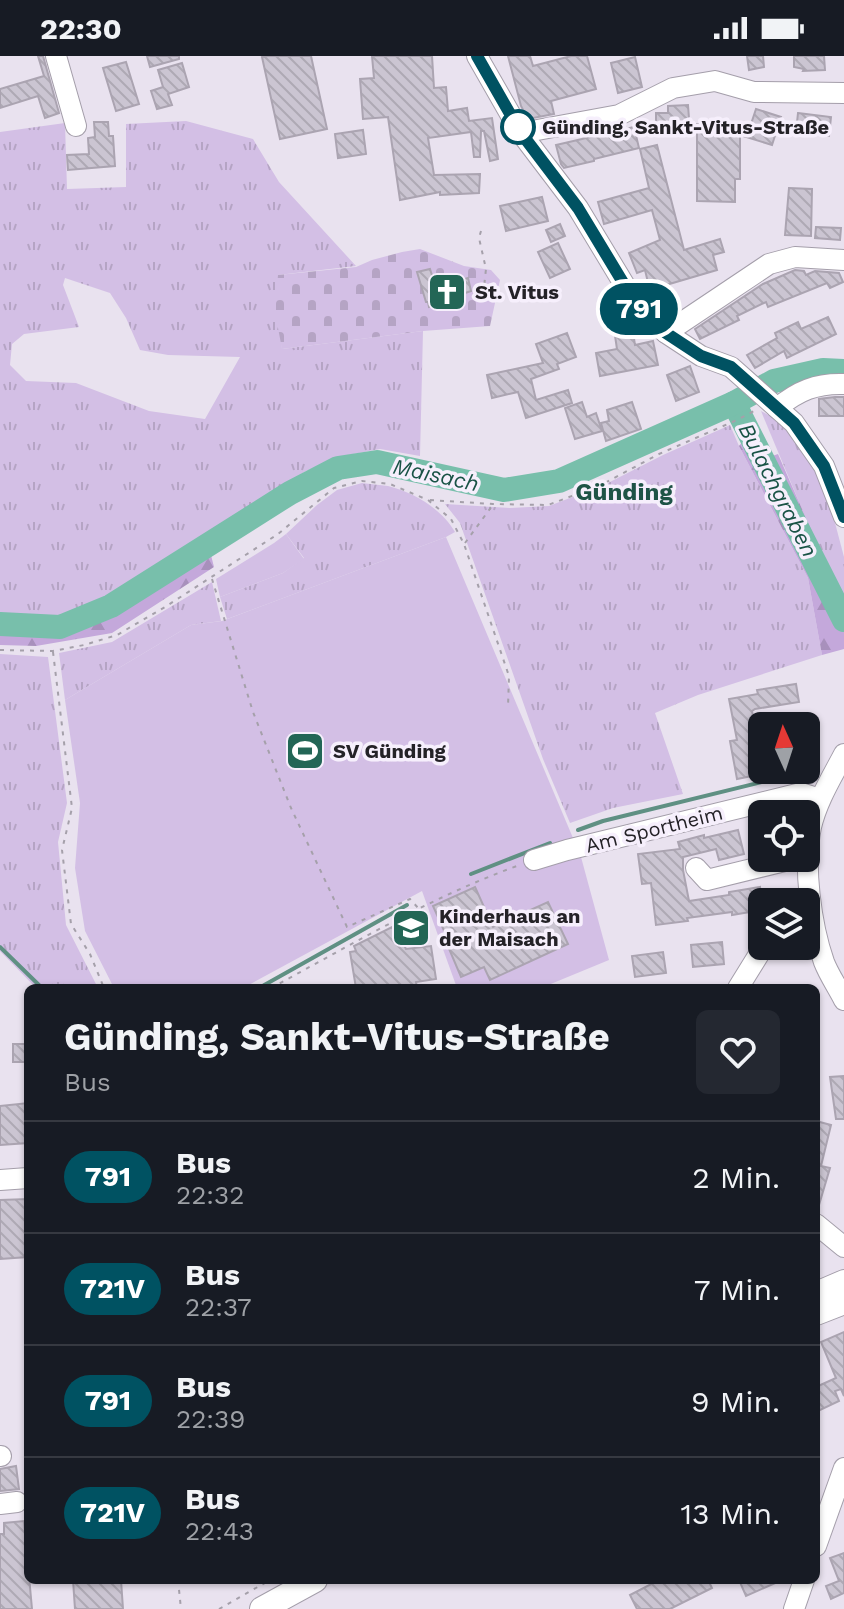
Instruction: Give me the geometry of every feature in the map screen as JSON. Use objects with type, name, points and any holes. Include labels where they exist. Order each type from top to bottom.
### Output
[{"type":"main road","points":[[820,1311],[844,1302]]},
{"type":"main road","points":[[262,1609],[308,1584]]},
{"type":"street","points":[[56,56],[76,126]]},
{"type":"street","points":[[477,56],[521,133],[578,208],[639,309],[666,333],[701,356],[731,367],[742,375],[768,406],[794,423],[824,466],[844,517]]},
{"type":"street","points":[[521,133],[619,115],[673,88],[715,81],[754,92],[844,93]]},
{"type":"street","points":[[666,333],[769,264],[795,257],[844,260]]},
{"type":"street","points":[[768,406],[825,384],[844,384]]},
{"type":"street","points":[[820,799],[844,754]]},
{"type":"street","name":"Am Sportheim","points":[[534,860],[801,793],[820,799]]},
{"type":"street","points":[[696,868],[707,880],[748,870]]},
{"type":"street","points":[[820,950],[844,1000]]},
{"type":"street","points":[[740,984],[755,960]]},
{"type":"street","points":[[0,1180],[24,1178]]},
{"type":"street","points":[[820,1227],[844,1247]]},
{"type":"street","points":[[820,1290],[844,1280]]},
{"type":"street","points":[[822,1511],[844,1468]]},
{"type":"street","points":[[794,1609],[803,1584]]},
{"type":"path","points":[[481,231],[479,238],[486,269],[484,287]]},
{"type":"path","points":[[428,500],[548,505],[601,485],[659,454],[768,406]]},
{"type":"path","points":[[0,650],[53,651],[117,635],[278,534],[334,488],[362,481],[390,484],[428,500],[451,519],[464,544],[509,676],[508,707]]},
{"type":"path","points":[[464,544],[493,504]]},
{"type":"path","points":[[212,578],[253,712],[291,808],[347,927],[410,899],[419,909]]},
{"type":"path","points":[[53,651],[72,808],[62,850],[71,924],[90,954],[102,984]]},
{"type":"path","points":[[278,984],[419,909],[479,880],[534,860]]},
{"type":"path","points":[[178,1584],[181,1609]]},
{"type":"path","points":[[219,1609],[263,1584]]},
{"type":"green space","points":[[186,121],[253,139],[279,182],[356,266],[278,275],[282,349],[423,331],[420,456],[380,449],[343,456],[306,471],[83,613],[55,617],[0,613],[0,132],[65,123],[67,189],[126,187],[126,124]],"holes":[[[65,278],[110,293],[126,318],[140,350],[168,355],[240,357],[205,419],[149,411],[76,383],[26,381],[10,365],[12,344],[24,334],[79,327],[63,285]]]},
{"type":"green space","points":[[420,249],[464,266],[491,270],[500,280],[490,326],[282,349],[275,312],[278,275],[356,267],[372,260]]},
{"type":"green space","points":[[761,411],[783,423],[816,471],[829,500],[844,557],[844,605],[817,545]]},
{"type":"green space","points":[[730,425],[808,578],[822,655],[698,695],[655,713],[683,794],[613,808],[570,823],[543,759],[460,523],[445,504],[510,508],[549,506],[604,485]]},
{"type":"green space","points":[[746,437],[769,457],[778,454],[844,605],[844,649],[822,655],[808,578],[739,446]]},
{"type":"green space","points":[[362,483],[388,486],[417,497],[443,516],[455,532],[227,619],[220,597],[283,573],[304,558],[286,534],[337,490]]},
{"type":"green space","points":[[286,534],[304,559],[283,573],[220,597],[216,579]]},
{"type":"green space","name":"SV Günding","points":[[446,537],[581,857],[609,960],[551,984],[456,984],[422,891],[250,984],[112,984],[85,931],[75,868],[80,803],[65,700],[191,625],[222,621]]},
{"type":"green space","points":[[211,555],[214,567],[112,633],[36,646],[0,645],[0,635],[59,636],[118,613]]},
{"type":"green space","points":[[212,582],[221,621],[191,625],[65,700],[59,653],[112,642]]},
{"type":"green space","points":[[0,654],[48,657],[67,803],[58,842],[66,925],[96,984],[32,984],[0,951]]},
{"type":"building","points":[[38,56],[43,56],[59,113],[45,118],[38,96],[0,108],[0,89],[44,76]]},
{"type":"building","points":[[147,56],[179,56],[179,59],[150,67]]},
{"type":"building","points":[[311,56],[327,129],[280,139],[262,57]]},
{"type":"building","points":[[372,56],[432,56],[434,88],[446,87],[448,111],[467,108],[469,121],[492,118],[498,159],[490,161],[484,131],[481,131],[480,157],[474,157],[471,132],[428,138],[434,175],[480,174],[479,193],[440,195],[440,192],[400,200],[388,117],[363,119],[360,79],[374,78]]},
{"type":"building","points":[[508,56],[530,56],[533,66],[571,56],[587,56],[596,89],[551,101],[554,114],[528,119],[521,106]]},
{"type":"building","points":[[747,56],[763,56],[764,67],[749,70]]},
{"type":"building","points":[[794,56],[824,56],[825,70],[803,71],[794,67]]},
{"type":"building","points":[[635,57],[642,87],[618,93],[611,63]]},
{"type":"building","points":[[126,62],[139,104],[116,111],[103,68]]},
{"type":"building","points":[[182,63],[189,87],[168,94],[172,105],[157,109],[151,91],[163,87],[158,70]]},
{"type":"building","points":[[688,105],[690,132],[656,134],[656,113],[668,113],[668,106]]},
{"type":"building","points":[[756,109],[781,117],[772,145],[740,135],[740,179],[735,179],[735,202],[697,201],[697,124],[751,124]]},
{"type":"building","points":[[798,113],[831,117],[829,136],[796,132]]},
{"type":"building","points":[[94,122],[108,122],[109,136],[113,136],[115,166],[68,170],[67,155],[89,154],[88,138],[95,137]]},
{"type":"building","points":[[634,127],[639,148],[564,168],[561,164],[556,145]]},
{"type":"building","points":[[363,130],[366,154],[338,158],[335,134]]},
{"type":"building","points":[[657,145],[684,250],[720,239],[724,252],[713,255],[717,270],[666,285],[670,301],[657,305],[654,294],[651,295],[645,270],[637,273],[629,253],[660,240],[652,210],[604,224],[598,202],[649,188],[640,149]]},
{"type":"building","points":[[789,188],[812,189],[811,236],[785,235]]},
{"type":"building","points":[[542,197],[548,221],[506,231],[500,206]]},
{"type":"building","points":[[560,224],[565,236],[551,242],[546,230]]},
{"type":"building","points":[[816,227],[841,228],[840,240],[815,238]]},
{"type":"building","points":[[558,243],[570,269],[550,278],[538,252]]},
{"type":"building","name":"St. Vitus","points":[[430,269],[435,285],[468,278],[471,291],[429,307],[417,272]]},
{"type":"building","points":[[795,270],[804,271],[806,275],[815,271],[839,273],[843,282],[830,288],[827,283],[768,307],[766,302],[737,316],[739,320],[700,339],[695,329],[763,284]]},
{"type":"building","points":[[828,317],[836,334],[787,358],[784,351],[755,368],[747,355],[777,338],[775,333],[798,322],[801,329]]},
{"type":"building","points":[[632,326],[635,345],[653,341],[658,365],[600,376],[596,353],[617,349],[614,329]]},
{"type":"building","points":[[567,333],[576,357],[557,364],[559,369],[531,379],[536,400],[568,390],[572,403],[526,418],[518,392],[492,398],[487,375],[543,363],[536,344]]},
{"type":"building","points":[[690,366],[699,392],[676,401],[667,375]]},
{"type":"building","points":[[844,397],[844,416],[819,416],[819,399]]},
{"type":"building","points":[[582,402],[587,417],[596,413],[602,431],[575,439],[565,408]]},
{"type":"building","points":[[632,402],[641,429],[606,441],[601,423],[609,421],[607,410]]},
{"type":"building","points":[[796,684],[799,702],[748,712],[748,777],[737,779],[730,741],[737,740],[729,699],[758,694],[757,690]]},
{"type":"building","points":[[738,830],[744,854],[719,860],[716,849],[683,857],[689,901],[748,889],[748,912],[687,918],[688,921],[656,925],[651,883],[642,884],[638,854],[680,849],[678,842],[704,835],[704,838]]},
{"type":"building","points":[[475,887],[493,927],[548,902],[568,944],[490,980],[484,967],[461,977],[433,906]]},
{"type":"building","points":[[394,926],[406,949],[431,946],[436,979],[416,984],[355,984],[350,952],[356,951],[354,946]]},
{"type":"building","points":[[722,942],[724,964],[693,967],[691,945]]},
{"type":"building","points":[[663,952],[666,973],[635,977],[632,956]]},
{"type":"building","points":[[13,1044],[24,1044],[24,1062],[13,1062]]},
{"type":"building","points":[[844,1076],[844,1119],[836,1119],[830,1077]]},
{"type":"building","points":[[24,1103],[24,1143],[0,1145],[0,1106]]},
{"type":"building","points":[[820,1122],[831,1125],[821,1166],[830,1168],[820,1202]]},
{"type":"building","points":[[24,1199],[24,1257],[0,1259],[0,1200]]},
{"type":"building","points":[[844,1332],[844,1396],[841,1389],[835,1391],[839,1401],[820,1410],[820,1385],[836,1378],[821,1342]]},
{"type":"building","points":[[16,1466],[19,1489],[0,1491],[0,1469]]},
{"type":"building","points":[[24,1521],[24,1584],[30,1584],[32,1609],[0,1609],[0,1534],[4,1534],[4,1523]]},
{"type":"building","points":[[844,1553],[844,1593],[831,1599],[826,1586],[839,1581],[830,1558]]},
{"type":"building","points":[[73,1584],[121,1584],[123,1609],[75,1609]]},
{"type":"building","points":[[651,1584],[710,1584],[712,1588],[670,1609],[637,1609],[630,1595]]},
{"type":"building","points":[[741,1584],[773,1584],[746,1596]]},
{"type":"waterway","name":"Maisach","points":[[0,624],[60,627],[111,606],[290,493],[338,468],[377,462],[504,490],[559,481],[734,403],[774,381],[823,370],[844,371]]},
{"type":"waterway","name":"Bulachgraben","points":[[734,403],[844,620]]},
{"type":"waterway","points":[[578,830],[754,784]]},
{"type":"waterway","points":[[471,874],[550,843]]},
{"type":"waterway","points":[[266,984],[407,905]]},
{"type":"waterway","points":[[0,947],[38,984]]},
{"type":"bus line","name":"791","points":[[477,56],[521,133],[578,208],[639,309],[666,333],[701,356],[731,367],[742,375],[794,423],[824,466],[844,517]]},
{"type":"place","name":"Günding, Sankt-Vitus-Straße","points":[[518,127]]},
{"type":"place","name":"St. Vitus","points":[[447,292]]},
{"type":"place","name":"SV Günding","points":[[305,751]]},
{"type":"place","name":"Kinderhaus an der Maisach","points":[[411,928]]},
{"type":"district","name":"Günding","points":[[624,492]]}]
